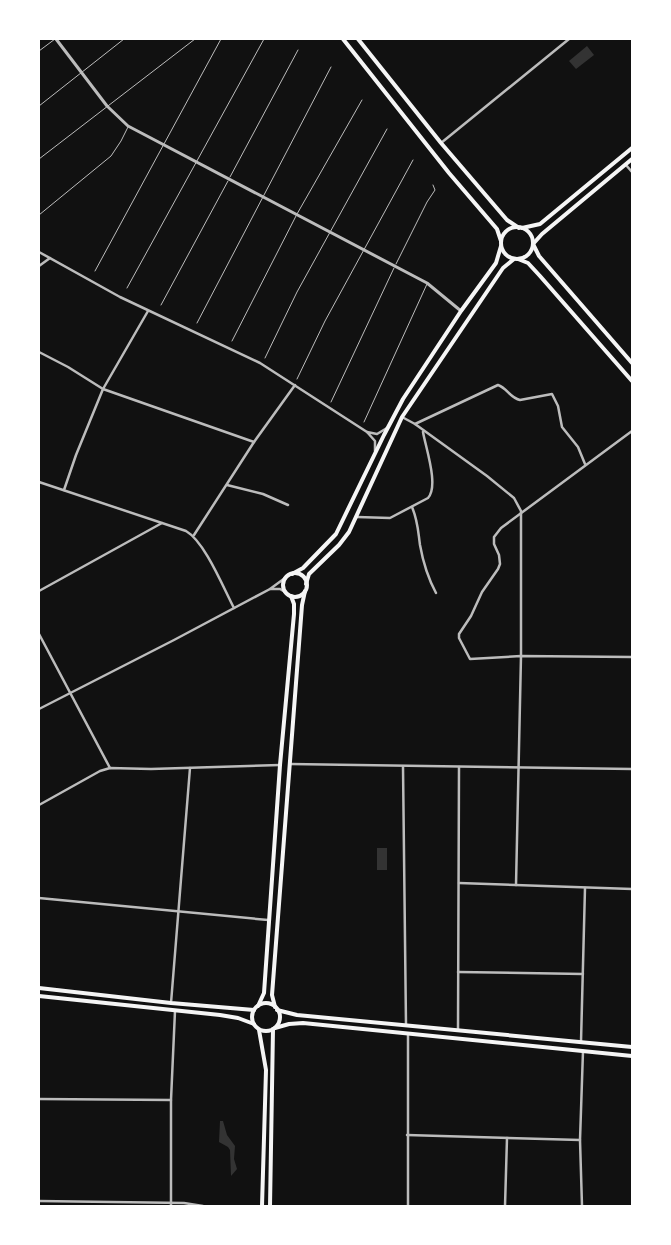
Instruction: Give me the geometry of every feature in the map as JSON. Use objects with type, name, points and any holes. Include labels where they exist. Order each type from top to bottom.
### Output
[{"type":"main road","points":[[343,39],[497,229],[507,255],[528,263],[632,381]]},
{"type":"main road","points":[[358,39],[441,143],[507,220],[529,233],[539,256],[632,363]]},
{"type":"main road","points":[[305,591],[299,596],[291,596],[285,592],[283,585],[286,578],[302,568],[336,534],[403,399],[460,311],[496,263],[503,236],[510,229],[540,224],[632,148]]},
{"type":"main road","points":[[270,1206],[274,1028],[280,1017],[272,995],[302,606],[309,574],[340,544],[357,517],[402,417],[503,268],[516,259],[526,256],[542,234],[632,159]]},
{"type":"main road","points":[[292,574],[300,574],[306,584]]},
{"type":"main road","points":[[262,1206],[266,1070],[259,1030],[252,1020],[254,1010],[264,993],[280,765],[294,614],[294,604],[291,596]]},
{"type":"main road","points":[[39,988],[254,1010]]},
{"type":"main road","points":[[39,996],[229,1017],[254,1024]]},
{"type":"main road","points":[[258,1006],[267,1004],[297,1015],[632,1047]]},
{"type":"main road","points":[[259,1030],[268,1031],[289,1024],[303,1023],[632,1056]]},
{"type":"street","points":[[56,39],[107,106],[128,126],[427,283],[460,311]]},
{"type":"street","points":[[441,143],[568,39]]},
{"type":"street","points":[[626,164],[632,172]]},
{"type":"street","points":[[39,252],[148,312],[260,363],[367,432],[375,441],[375,454]]},
{"type":"street","points":[[39,266],[50,258]]},
{"type":"street","points":[[64,490],[76,454],[103,389],[148,312]]},
{"type":"street","points":[[39,352],[68,367],[103,389],[254,442]]},
{"type":"street","points":[[194,535],[254,442],[295,385]]},
{"type":"street","points":[[415,424],[498,385],[503,387],[515,399],[520,400],[552,394],[558,406],[562,427],[578,447],[585,464]]},
{"type":"street","points":[[402,417],[415,424],[488,476],[514,498],[522,511],[516,884]]},
{"type":"street","points":[[367,432],[377,434],[388,427]]},
{"type":"street","points":[[357,517],[390,518],[432,494],[434,482],[423,431]]},
{"type":"street","points":[[632,431],[501,528],[494,537],[494,544],[499,555],[500,564],[459,634],[459,638],[470,658],[521,656],[632,657]]},
{"type":"street","points":[[39,482],[194,535],[234,608]]},
{"type":"street","points":[[227,485],[263,494],[288,505]]},
{"type":"street","points":[[412,507],[419,530],[420,545],[428,578],[436,593]]},
{"type":"street","points":[[39,591],[162,523]]},
{"type":"street","points":[[39,709],[174,640],[270,589],[286,578]]},
{"type":"street","points":[[270,589],[280,589],[285,592]]},
{"type":"street","points":[[39,634],[110,768]]},
{"type":"street","points":[[290,764],[459,768],[632,769]]},
{"type":"street","points":[[39,805],[100,771],[110,768],[280,765]]},
{"type":"street","points":[[403,767],[406,1025]]},
{"type":"street","points":[[171,1003],[190,768]]},
{"type":"street","points":[[458,1030],[459,768]]},
{"type":"street","points":[[459,883],[632,889]]},
{"type":"street","points":[[581,1042],[585,888]]},
{"type":"street","points":[[39,898],[270,920]]},
{"type":"street","points":[[458,972],[583,974]]},
{"type":"street","points":[[171,1204],[171,1100],[175,1011]]},
{"type":"street","points":[[408,1034],[408,1206]]},
{"type":"street","points":[[582,1206],[580,1140],[583,1051]]},
{"type":"street","points":[[39,1099],[171,1100]]},
{"type":"street","points":[[407,1135],[580,1140]]},
{"type":"street","points":[[505,1206],[507,1138]]},
{"type":"street","points":[[39,1202],[184,1203],[203,1206]]},
{"type":"lane","points":[[39,51],[56,39]]},
{"type":"lane","points":[[39,106],[124,39]]},
{"type":"lane","points":[[39,159],[195,39]]},
{"type":"lane","points":[[95,270],[164,146],[220,39]]},
{"type":"lane","points":[[127,288],[264,39]]},
{"type":"lane","points":[[161,305],[298,50]]},
{"type":"lane","points":[[197,324],[262,196],[331,67]]},
{"type":"lane","points":[[232,340],[297,214],[362,100]]},
{"type":"lane","points":[[39,215],[111,156],[128,126]]},
{"type":"lane","points":[[265,358],[297,292],[387,129]]},
{"type":"lane","points":[[297,379],[325,321],[413,160]]},
{"type":"lane","points":[[331,402],[394,266],[426,202],[435,190],[434,185]]},
{"type":"lane","points":[[364,422],[427,283]]},
{"type":"shaded area","points":[[587,46],[594,55],[576,69],[569,61]]},
{"type":"shaded area","points":[[377,848],[387,848],[387,870],[377,870]]},
{"type":"shaded area","points":[[220,1121],[223,1121],[227,1135],[235,1146],[234,1159],[237,1169],[231,1176],[230,1150],[219,1142]]}]
